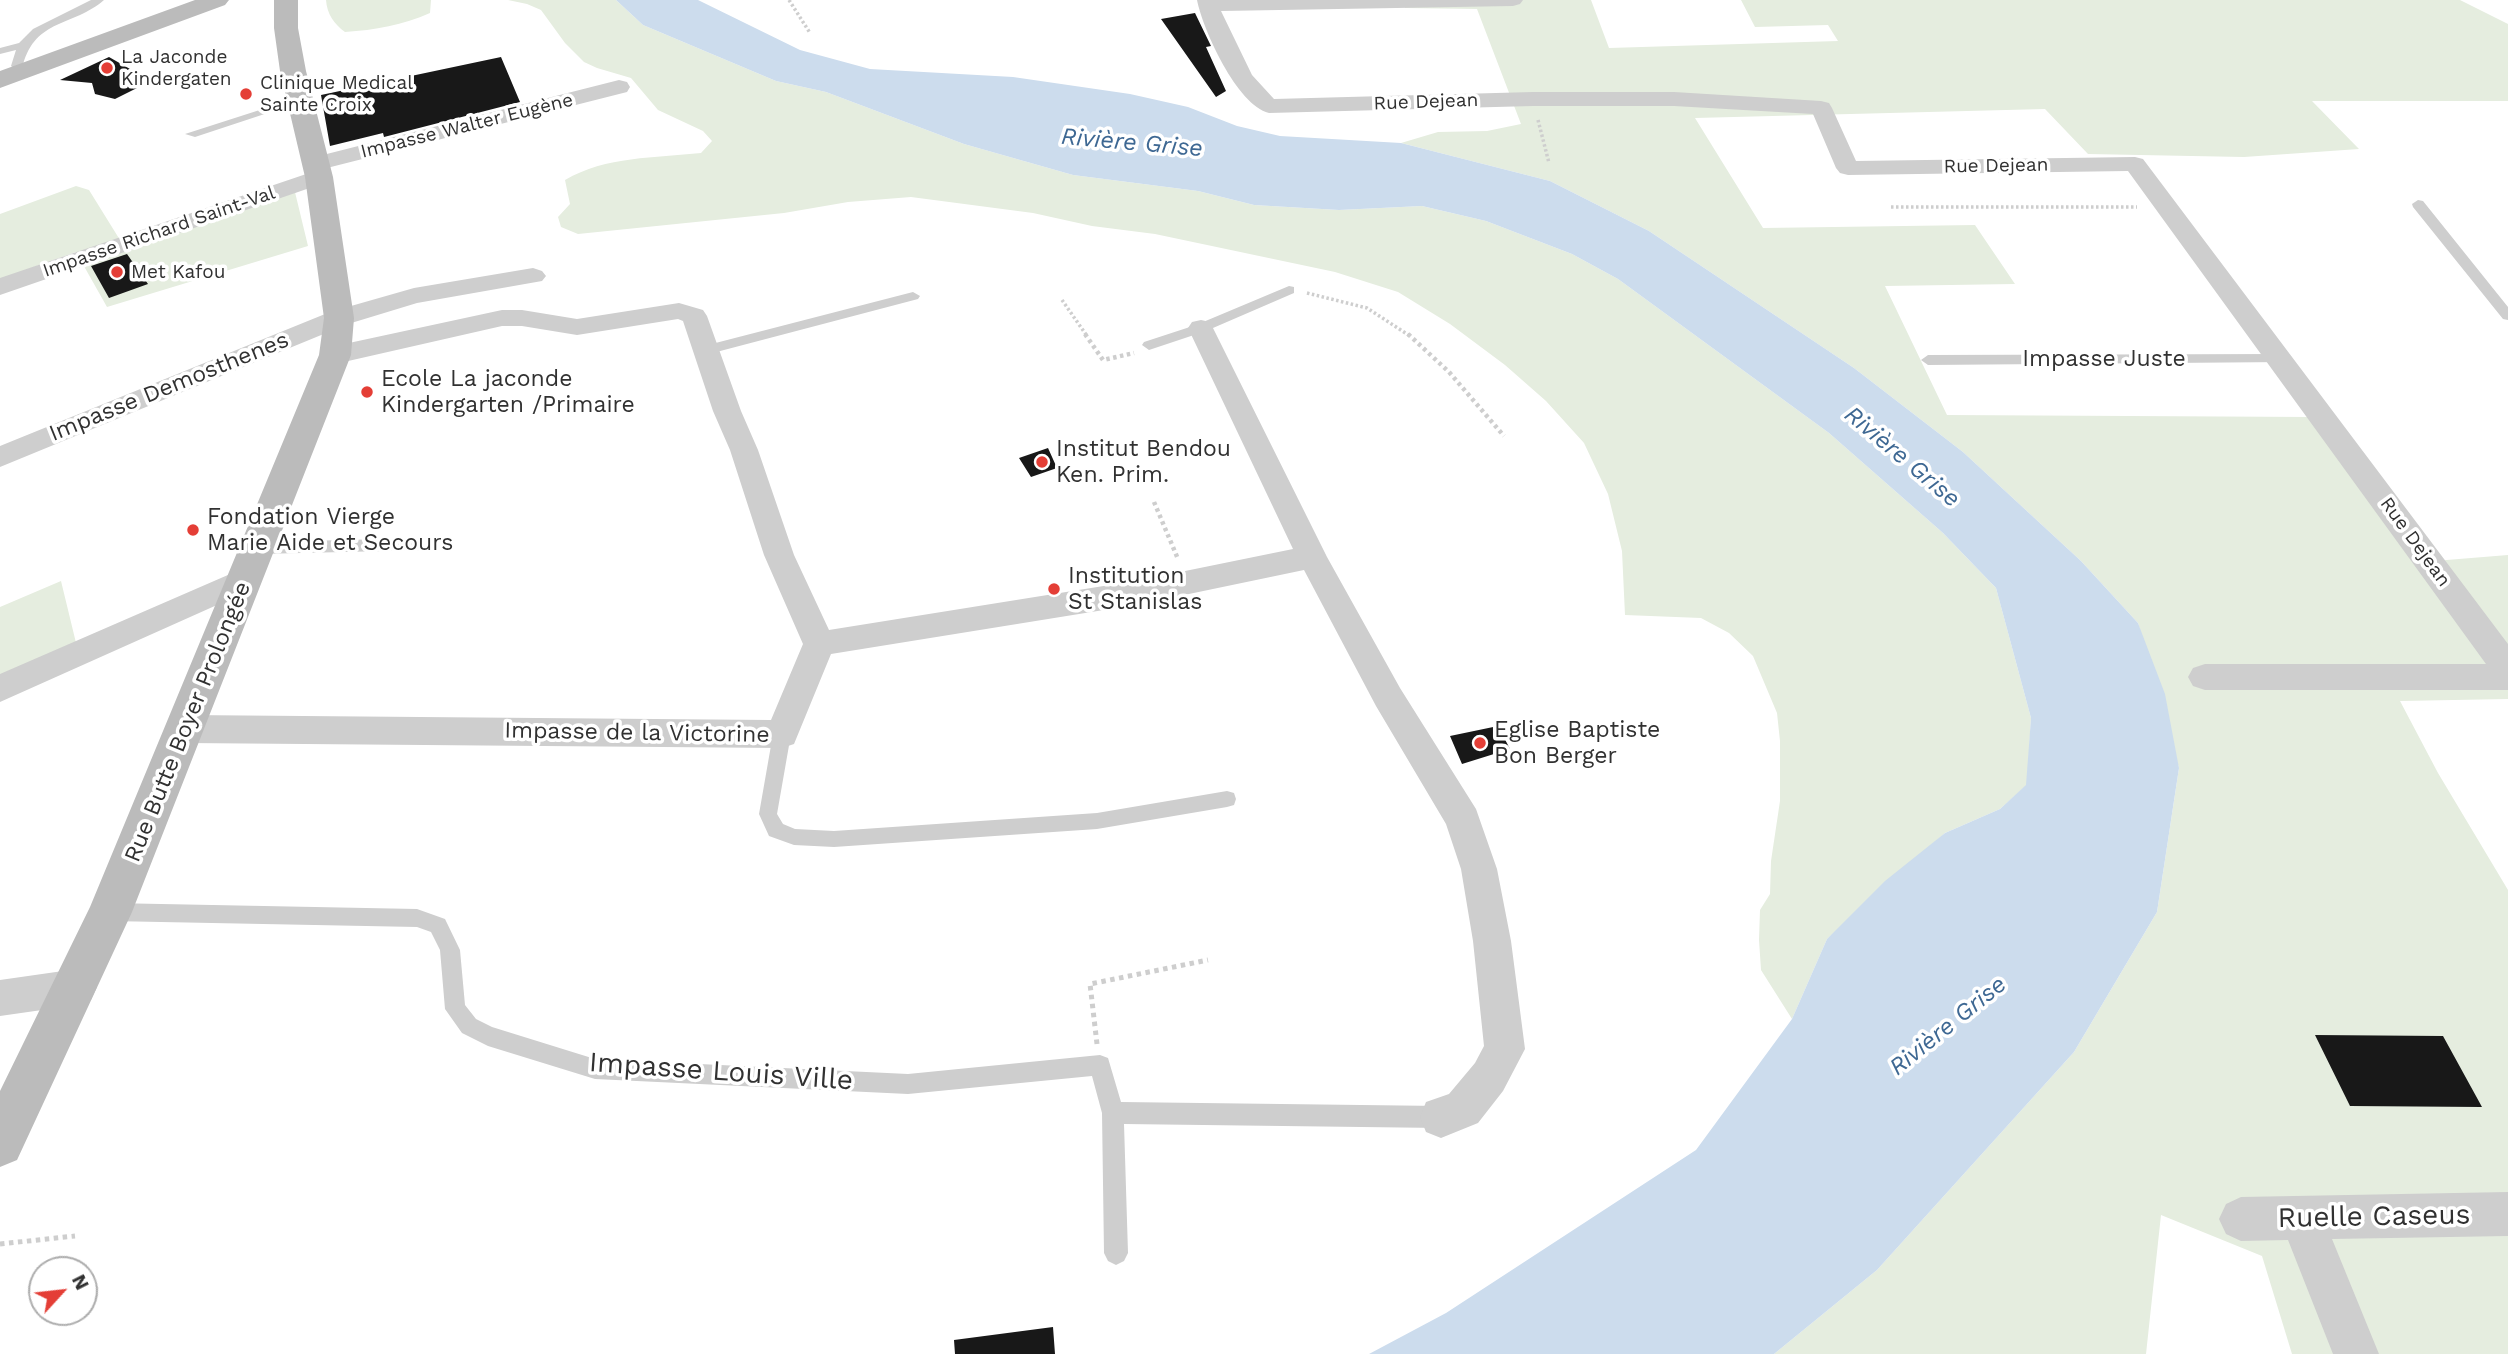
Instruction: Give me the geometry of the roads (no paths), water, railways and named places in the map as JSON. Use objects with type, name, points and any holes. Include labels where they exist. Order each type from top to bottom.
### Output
[{"type":"street","points":[[0,80],[217,0]]},
{"type":"street","name":"Rue Butte Boyer Prolongée","points":[[0,1143],[110,912],[335,355],[339,318],[317,170],[286,28],[286,0]]},
{"type":"street","points":[[1208,2],[1513,0]]},
{"type":"street","name":"Rue Dejean","points":[[1208,2],[1242,79],[1263,104],[1269,106],[1533,99],[1674,99],[1821,108],[1849,168],[2135,164],[2508,669]]},
{"type":"street","name":"Impasse Walter Eugène","points":[[317,170],[620,87]]},
{"type":"street","name":"Impasse Richard Saint-Val","points":[[0,287],[317,170]]},
{"type":"street","name":"Impasse Demosthenes","points":[[0,457],[339,318],[414,296],[533,276]]},
{"type":"street","points":[[335,355],[502,318],[534,319],[577,327],[679,311],[690,312],[694,316],[727,411],[744,450],[779,555],[819,644],[1187,582],[1312,557]]},
{"type":"street","points":[[1201,328],[1312,557],[1388,696],[1463,820],[1479,869],[1492,941],[1506,1049],[1489,1077],[1463,1109],[1441,1117]]},
{"type":"street","points":[[0,689],[244,580]]},
{"type":"street","name":"Impasse de la Victorine","points":[[186,729],[782,734],[819,644]]},
{"type":"street","points":[[2205,677],[2508,677]]},
{"type":"street","points":[[0,998],[77,986]]},
{"type":"street","name":"Ruelle Caseus","points":[[2241,1219],[2302,1220],[2508,1214]]},
{"type":"street","points":[[2302,1220],[2356,1354]]},
{"type":"lane","points":[[25,72],[17,66],[23,45],[37,31],[99,0]]},
{"type":"lane","points":[[0,51],[23,45]]},
{"type":"lane","points":[[191,134],[301,100]]},
{"type":"lane","points":[[2418,204],[2508,316]]},
{"type":"lane","points":[[1149,345],[1201,328],[1289,290]]},
{"type":"lane","points":[[705,350],[913,296]]},
{"type":"lane","name":"Impasse Juste","points":[[1928,360],[2281,359]]},
{"type":"lane","points":[[259,548],[429,544]]},
{"type":"lane","points":[[782,734],[768,814],[776,830],[793,837],[834,839],[1097,821],[1227,799]]},
{"type":"lane","name":"Impasse Louis Ville","points":[[110,912],[417,918],[438,925],[450,950],[455,1009],[469,1026],[488,1036],[595,1069],[908,1084],[1100,1065],[1112,1113]]},
{"type":"lane","points":[[1116,1254],[1112,1113],[1441,1117]]},
{"type":"water","name":"Rivière Grise","points":[[616,0],[698,0],[800,50],[870,69],[1013,77],[1130,94],[1188,107],[1237,126],[1280,136],[1401,143],[1550,181],[1649,231],[1854,368],[1963,452],[2081,561],[2138,623],[2165,694],[2179,768],[2157,912],[2074,1052],[1877,1270],[1774,1354],[1369,1354],[1446,1313],[1696,1150],[1792,1019],[1827,939],[1885,881],[1945,833],[2000,809],[2026,785],[2031,718],[1996,588],[1943,533],[1829,433],[1618,279],[1572,254],[1486,221],[1422,206],[1339,210],[1254,205],[1198,191],[1073,175],[964,144],[826,92],[776,81],[643,25]]},
{"type":"place","name":"La Jaconde Kindergaten","points":[[107,68]]},
{"type":"place","name":"Clinique Medical Sainte Croix","points":[[246,94]]},
{"type":"place","name":"Met Kafou","points":[[117,272]]},
{"type":"place","name":"Ecole La jaconde Kindergarten /Primaire","points":[[367,392]]},
{"type":"place","name":"Institut Bendou Ken. Prim.","points":[[1042,462]]},
{"type":"place","name":"Fondation Vierge Marie Aide et Secours","points":[[193,530]]},
{"type":"place","name":"Institution St Stanislas","points":[[1054,589]]},
{"type":"place","name":"Eglise Baptiste Bon Berger","points":[[1480,743]]}]
